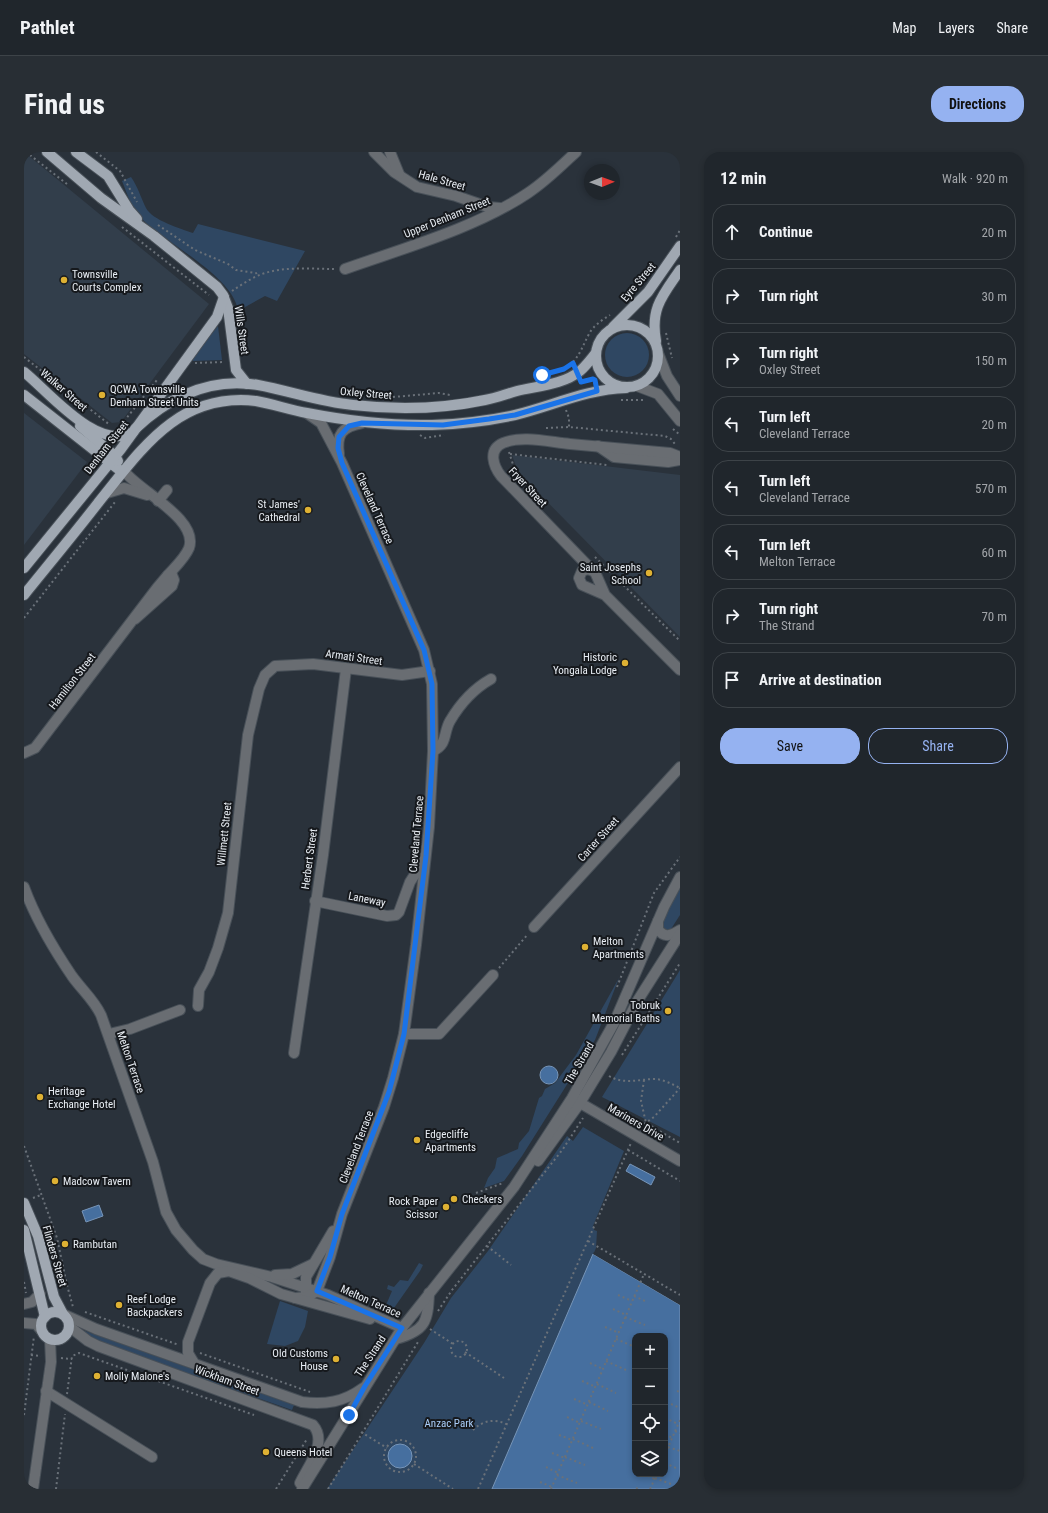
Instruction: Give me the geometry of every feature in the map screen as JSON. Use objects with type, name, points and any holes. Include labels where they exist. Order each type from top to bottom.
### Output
[{"type":"main road","name":"Wills Street","points":[[76,152],[104,172],[111,179],[132,214],[154,236]]},
{"type":"main road","name":"Wills Street","points":[[51,153],[100,198],[154,236],[228,294],[234,363],[237,373],[247,384]]},
{"type":"main road","points":[[100,198],[108,198],[112,195],[113,188],[111,179]]},
{"type":"main road","name":"Eyre Street","points":[[610,329],[648,292],[676,245]]},
{"type":"main road","points":[[24,595],[106,492],[125,473],[154,435],[184,414],[210,404],[244,401],[271,404],[362,423],[421,425],[482,420],[515,415],[597,391],[637,386],[646,381],[658,364],[658,351],[654,322],[656,308],[680,270]]},
{"type":"main road","name":"Denham Street","points":[[24,568],[134,431],[217,317],[228,294]]},
{"type":"main road","points":[[626,388],[612,384],[601,374],[598,368],[596,353],[599,342],[610,329],[627,324],[639,327],[649,333],[658,351]]},
{"type":"main road","name":"Oxley Street","points":[[134,431],[158,409],[183,394],[215,385],[247,384],[352,405],[401,408],[440,407],[486,400],[559,382],[577,373],[596,353]]},
{"type":"main road","name":"Walker Street","points":[[24,372],[69,413],[99,432],[112,436],[125,436],[134,431]]},
{"type":"main road","points":[[24,395],[120,459],[125,473]]},
{"type":"main road","points":[[69,413],[92,438],[115,456],[125,473]]},
{"type":"main road","name":"Flinders Street","points":[[24,1203],[38,1236],[54,1296],[64,1315]]},
{"type":"main road","name":"Flinders Street","points":[[24,1230],[45,1316]]},
{"type":"main road","points":[[56,1312],[64,1315],[70,1327],[67,1334],[61,1339],[50,1339],[42,1331],[41,1323],[45,1316],[56,1312]]},
{"type":"street","name":"Upper Denham Street","points":[[551,174],[567,152]]},
{"type":"street","name":"Upper Denham Street","points":[[346,269],[439,236],[502,207],[531,191],[576,152]]},
{"type":"street","name":"Hale Street","points":[[383,153],[400,176],[423,189],[456,196],[488,207],[502,207]]},
{"type":"street","points":[[658,351],[668,376],[680,396]]},
{"type":"street","points":[[637,386],[658,394],[680,421]]},
{"type":"street","name":"Cleveland Terrace","points":[[305,412],[314,416],[321,423],[342,463],[424,650],[430,671],[433,692],[433,751],[426,856],[404,1034],[387,1100],[342,1214],[330,1257],[317,1291]]},
{"type":"street","name":"Cleveland Terrace","points":[[342,463],[338,448],[342,432],[349,426],[362,423]]},
{"type":"street","points":[[507,442],[539,441],[670,453],[680,459]]},
{"type":"street","name":"Fryer Street","points":[[507,442],[499,445],[494,452],[493,464],[497,471],[592,569],[596,574],[604,595]]},
{"type":"street","points":[[598,446],[614,457],[668,462],[680,459]]},
{"type":"street","points":[[125,473],[156,500]]},
{"type":"street","points":[[106,492],[124,488],[141,492],[156,500]]},
{"type":"street","points":[[156,500],[167,490]]},
{"type":"street","name":"Hamilton Street","points":[[24,753],[35,748],[187,552],[190,537],[186,527],[180,519],[156,500]]},
{"type":"street","name":"Fryer Street","points":[[592,569],[582,571],[579,575],[580,582],[584,586],[604,595],[680,670]]},
{"type":"street","name":"Armati Street","points":[[275,666],[313,664],[408,676],[430,671]]},
{"type":"street","name":"Willmett Street","points":[[198,1006],[199,990],[209,972],[218,948],[228,912],[248,735],[262,681],[270,669],[275,666]]},
{"type":"street","name":"Herbert Street","points":[[294,1053],[315,901],[323,855],[346,668]]},
{"type":"street","points":[[433,751],[443,744],[448,725],[455,714],[474,691],[491,679]]},
{"type":"street","name":"Carter Street","points":[[534,927],[680,767]]},
{"type":"street","name":"Laneway","points":[[315,901],[387,916],[396,915],[401,909],[410,882],[426,856]]},
{"type":"street","name":"The Strand","points":[[580,1103],[659,920],[680,877]]},
{"type":"street","name":"Melton Terrace","points":[[24,887],[34,913],[47,938],[73,977],[94,1001],[109,1034],[153,1162],[166,1212],[176,1230],[210,1272],[211,1281]]},
{"type":"street","points":[[659,920],[658,929],[663,934],[669,936],[680,930]]},
{"type":"street","name":"The Strand","points":[[302,1489],[402,1328],[510,1183],[549,1147],[580,1103],[611,1052],[638,1000],[680,934]]},
{"type":"street","points":[[404,1034],[439,1034],[493,975]]},
{"type":"street","points":[[109,1034],[130,1029],[180,1010]]},
{"type":"street","name":"Mariners Drive","points":[[580,1103],[680,1161]]},
{"type":"street","name":"Cleveland Terrace","points":[[306,1292],[306,1277],[342,1214]]},
{"type":"street","name":"Melton Terrace","points":[[196,1253],[216,1264],[265,1275],[306,1292],[317,1291],[402,1328]]},
{"type":"street","points":[[265,1275],[292,1274],[314,1264]]},
{"type":"street","name":"Melton Terrace","points":[[211,1281],[218,1273],[229,1271],[249,1278],[274,1291],[295,1298],[402,1328]]},
{"type":"street","points":[[194,1363],[189,1357],[188,1348],[190,1336],[211,1281]]},
{"type":"street","points":[[295,1298],[306,1292],[318,1304]]},
{"type":"street","points":[[396,1339],[413,1333],[424,1322],[429,1310],[429,1293]]},
{"type":"street","points":[[25,1304],[35,1300],[40,1294]]},
{"type":"street","name":"Wickham Street","points":[[64,1315],[96,1329],[289,1398],[308,1403],[334,1402],[350,1396],[365,1386]]},
{"type":"street","points":[[28,1323],[38,1325],[42,1331]]},
{"type":"street","name":"Wickham Street","points":[[70,1327],[98,1346],[313,1425],[319,1435],[318,1446],[296,1489]]},
{"type":"street","points":[[33,1489],[51,1362],[50,1339]]},
{"type":"street","points":[[46,1391],[152,1457]]},
{"type":"path","points":[[26,152],[70,186]]},
{"type":"path","points":[[96,152],[120,171],[138,205]]},
{"type":"path","points":[[152,222],[195,250],[228,264],[236,270],[256,273],[258,276]]},
{"type":"path","points":[[119,225],[212,298]]},
{"type":"path","points":[[676,245],[680,230]]},
{"type":"path","points":[[228,294],[258,276],[297,268],[346,269]]},
{"type":"path","points":[[568,366],[573,363],[583,349],[593,328],[612,313]]},
{"type":"path","points":[[665,327],[672,362]]},
{"type":"path","points":[[24,357],[111,426]]},
{"type":"path","points":[[185,361],[189,364],[218,362],[234,363]]},
{"type":"path","points":[[573,363],[581,382],[593,379],[595,380],[597,391]]},
{"type":"path","points":[[117,430],[159,378]]},
{"type":"path","points":[[386,397],[439,393],[452,396]]},
{"type":"path","points":[[566,410],[569,418],[569,427]]},
{"type":"path","points":[[546,428],[569,427],[665,436],[671,439],[680,449]]},
{"type":"path","points":[[507,442],[516,474],[537,497]]},
{"type":"path","points":[[510,454],[610,465]]},
{"type":"path","points":[[24,618],[116,500]]},
{"type":"path","points":[[591,553],[680,641]]},
{"type":"path","points":[[617,989],[654,893],[680,857]]},
{"type":"path","points":[[493,975],[534,927]]},
{"type":"path","points":[[620,1058],[680,963]]},
{"type":"path","points":[[605,1082],[612,1070]]},
{"type":"path","points":[[478,1489],[634,1135],[639,1127],[662,1110],[680,1088],[668,1082],[656,1079],[625,1082],[609,1076]]},
{"type":"path","points":[[644,1080],[641,1102],[646,1123],[680,1143]]},
{"type":"path","points":[[436,1315],[452,1290],[563,1149],[580,1103]]},
{"type":"path","points":[[24,1146],[57,1238],[67,1285]]},
{"type":"path","points":[[628,1150],[680,1181]]},
{"type":"path","points":[[476,1192],[510,1183]]},
{"type":"path","points":[[588,1240],[680,1295]]},
{"type":"path","points":[[487,1246],[511,1265]]},
{"type":"path","points":[[540,1482],[552,1488],[644,1274]]},
{"type":"path","points":[[24,1282],[25,1304]]},
{"type":"path","points":[[618,1295],[632,1301]]},
{"type":"path","points":[[634,1296],[647,1302]]},
{"type":"path","points":[[613,1309],[645,1325]]},
{"type":"path","points":[[85,1312],[314,1393]]},
{"type":"path","points":[[24,1415],[34,1334],[28,1323]]},
{"type":"path","points":[[605,1327],[619,1333]]},
{"type":"path","points":[[427,1328],[453,1344]]},
{"type":"path","points":[[616,1339],[632,1346]]},
{"type":"path","points":[[328,1489],[361,1432],[419,1341]]},
{"type":"path","points":[[460,1341],[466,1344],[467,1349],[465,1352],[462,1356],[458,1357],[452,1353],[451,1348],[454,1342],[460,1341]]},
{"type":"path","points":[[465,1352],[504,1378]]},
{"type":"path","points":[[56,1489],[72,1356],[78,1353],[254,1415]]},
{"type":"path","points":[[606,1361],[626,1370]]},
{"type":"path","points":[[590,1363],[603,1369]]},
{"type":"path","points":[[582,1381],[616,1393]]},
{"type":"path","points":[[574,1399],[608,1411]]},
{"type":"path","points":[[671,1404],[680,1408]]},
{"type":"path","points":[[567,1417],[601,1429]]},
{"type":"path","points":[[668,1419],[678,1424]]},
{"type":"path","points":[[473,1430],[487,1421],[498,1420],[506,1424]]},
{"type":"path","points":[[680,1420],[668,1447],[680,1452]]},
{"type":"path","points":[[675,1430],[680,1433]]},
{"type":"path","points":[[361,1432],[387,1448]]},
{"type":"path","points":[[276,1489],[307,1440],[306,1434]]},
{"type":"path","points":[[559,1435],[593,1448]]},
{"type":"path","points":[[668,1436],[672,1438]]},
{"type":"path","points":[[399,1440],[408,1442],[415,1450],[416,1459],[414,1464],[410,1468],[400,1472],[390,1468],[385,1458],[387,1448],[394,1441],[399,1440]]},
{"type":"path","points":[[552,1453],[585,1465]]},
{"type":"path","points":[[414,1464],[453,1489]]},
{"type":"path","points":[[668,1464],[678,1469]]},
{"type":"path","points":[[546,1467],[577,1483]]},
{"type":"path","points":[[652,1477],[671,1484]]},
{"type":"path","points":[[650,1489],[655,1478]]},
{"type":"shaded area","points":[[24,152],[209,304],[121,422],[112,423],[24,354]]},
{"type":"shaded area","points":[[24,413],[87,462],[24,545]]},
{"type":"shaded area","name":"Saint Josephs School","points":[[512,455],[680,475],[680,637],[518,472]]},
{"type":"shaded area","points":[[549,1066],[555,1069],[558,1075],[555,1081],[549,1084],[543,1081],[540,1075],[543,1069]]},
{"type":"shaded area","points":[[630,1164],[655,1177],[651,1185],[626,1171]]},
{"type":"shaded area","points":[[99,1205],[103,1216],[86,1222],[82,1211]]},
{"type":"shaded area","points":[[593,1254],[680,1305],[680,1489],[492,1489]]},
{"type":"shaded area","points":[[400,1444],[405,1445],[411,1451],[411,1461],[405,1467],[400,1468],[395,1467],[389,1461],[388,1456],[389,1451],[395,1445]]},
{"type":"green space","points":[[131,177],[149,212],[167,224],[193,233],[198,224],[305,251],[277,301],[265,296],[238,311],[234,298],[211,272],[140,217],[134,209],[122,181]]},
{"type":"green space","points":[[218,326],[222,360],[193,361],[192,358]]},
{"type":"green space","points":[[623,333],[631,333],[636,334],[643,339],[648,346],[648,364],[643,371],[636,376],[623,377],[615,374],[608,367],[605,359],[605,351],[608,343],[615,336]]},
{"type":"green space","points":[[680,886],[680,915],[671,929],[667,930],[662,926],[663,920]]},
{"type":"green space","points":[[680,970],[680,1137],[602,1097]]},
{"type":"green space","points":[[619,978],[595,1040],[522,1156],[504,1181],[484,1188],[488,1178],[495,1168],[497,1158],[518,1149],[519,1143],[529,1131],[539,1098],[542,1096],[545,1089],[555,1083],[576,1055]]},
{"type":"green space","name":"Anzac Park","points":[[583,1127],[624,1151],[593,1226],[594,1230],[597,1231],[596,1248],[492,1489],[327,1489],[424,1343],[451,1298],[488,1251],[567,1136],[573,1141]]},
{"type":"green space","points":[[419,1263],[423,1265],[420,1271],[394,1308],[377,1307],[378,1303],[386,1305],[392,1291],[387,1289],[388,1285],[394,1287],[400,1280],[408,1281]]},
{"type":"green space","points":[[280,1301],[308,1311],[305,1327],[298,1341],[285,1346],[267,1344]]},
{"type":"green space","points":[[85,1331],[294,1405],[292,1410],[103,1344],[85,1334]]},
{"type":"pier","points":[[594,1252],[680,1302],[680,1305],[593,1254]]},
{"type":"place","name":"Townsville Courts Complex","points":[[64,280]]},
{"type":"place","name":"QCWA Townsville Denham Street Units","points":[[102,395]]},
{"type":"place","name":"St James' Cathedral","points":[[308,510]]},
{"type":"place","name":"Saint Josephs School","points":[[649,573]]},
{"type":"place","name":"Historic Yongala Lodge","points":[[625,663]]},
{"type":"place","name":"Melton Apartments","points":[[585,947]]},
{"type":"place","name":"Tobruk Memorial Baths","points":[[668,1011]]},
{"type":"place","name":"Heritage Exchange Hotel","points":[[40,1097]]},
{"type":"place","name":"Edgecliffe Apartments","points":[[417,1140]]},
{"type":"place","name":"Madcow Tavern","points":[[55,1181]]},
{"type":"place","name":"Checkers","points":[[454,1199]]},
{"type":"place","name":"Rock Paper Scissor","points":[[446,1207]]},
{"type":"place","name":"Rambutan","points":[[65,1244]]},
{"type":"place","name":"Reef Lodge Backpackers","points":[[119,1305]]},
{"type":"place","name":"Old Customs House","points":[[336,1359]]},
{"type":"place","name":"Molly Malone's","points":[[97,1376]]},
{"type":"place","name":"Queens Hotel","points":[[266,1452]]},
{"type":"route","points":[[349,1415],[365,1386],[402,1328],[317,1291],[330,1257],[342,1214],[376,1129],[394,1078],[404,1034],[416,945],[429,827],[433,751],[433,700],[432,684],[424,650],[342,463],[339,454],[338,442],[339,437],[345,428],[362,423],[394,425],[443,425],[468,422],[515,415],[597,391],[595,380],[584,380],[581,382],[573,363],[564,369],[542,375]]}]
